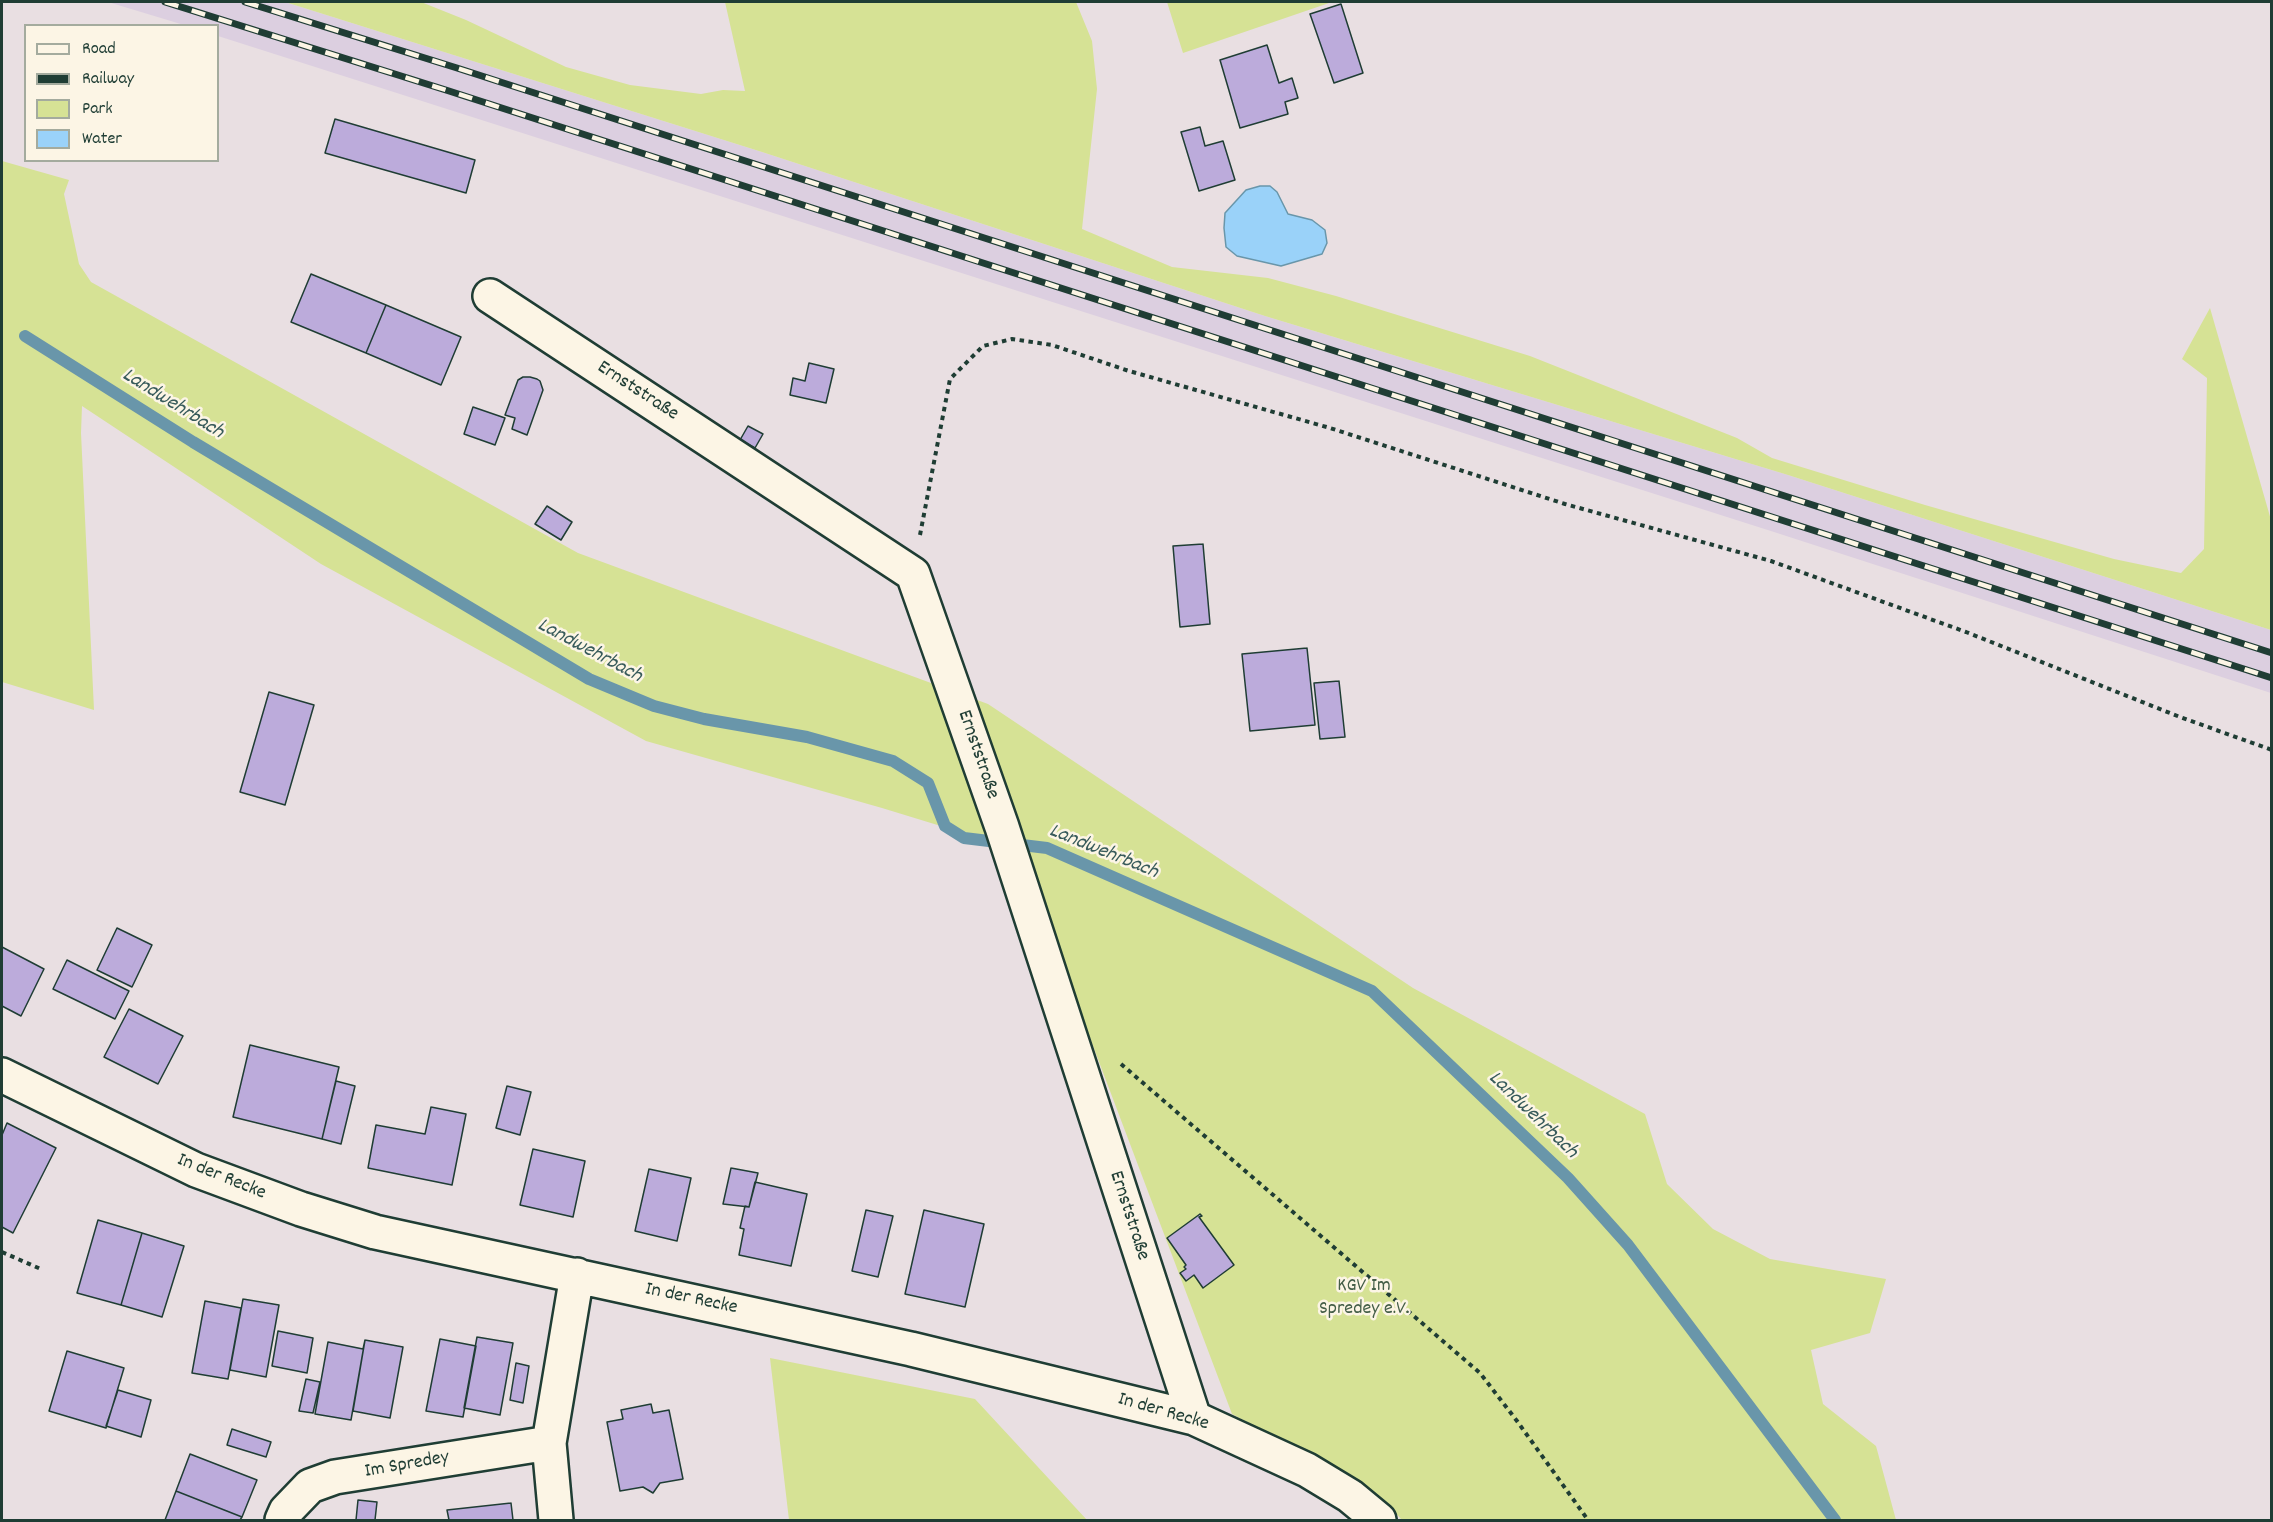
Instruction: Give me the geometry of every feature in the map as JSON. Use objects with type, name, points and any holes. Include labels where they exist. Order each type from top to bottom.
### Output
[{"type":"street","name":"Ernststraße","points":[[489,296],[913,574],[1002,827],[1194,1418]]},
{"type":"street","name":"In der Recke","points":[[2,1075],[196,1170],[300,1209],[375,1232],[911,1349],[1194,1418],[1307,1470],[1350,1496],[1378,1521]]},
{"type":"street","points":[[556,1521],[549,1443],[577,1275]]},
{"type":"street","name":"Im Spredey","points":[[282,1521],[286,1511],[310,1486],[335,1477],[549,1443]]},
{"type":"path","points":[[913,574],[950,379],[983,345],[1012,339],[1052,345],[1129,372],[1330,428],[1565,504],[1771,561],[1966,632],[2180,717],[2271,750]]},
{"type":"path","points":[[1117,1061],[1480,1373],[1517,1421],[1587,1521]]},
{"type":"path","points":[[2,1252],[43,1270]]},
{"type":"shaded area","points":[[108,2],[285,2],[762,152],[1265,316],[1788,475],[2271,630],[2271,693],[1774,532],[219,36],[219,24],[181,24]]},
{"type":"green space","points":[[285,2],[421,2],[466,20],[566,67],[630,85],[701,94],[723,90],[745,91],[725,2],[1076,2],[1092,41],[1097,89],[1082,229],[1172,267],[1268,278],[1336,296],[1530,356],[1737,438],[1772,458],[2114,559],[2181,573],[2204,549],[2207,378],[2182,359],[2210,308],[2271,520],[2271,630],[1788,475],[1265,316],[762,152]]},
{"type":"green space","points":[[1167,2],[1332,2],[1183,53]]},
{"type":"green space","name":"KGV Im Spredey e.V.","points":[[2,161],[69,180],[64,194],[79,264],[91,282],[578,553],[988,704],[1413,988],[1645,1114],[1667,1184],[1713,1229],[1770,1259],[1886,1279],[1870,1333],[1811,1350],[1823,1404],[1876,1446],[1896,1520],[1402,1520],[1389,1506],[1357,1481],[1232,1414],[1019,850],[882,808],[646,741],[321,564],[82,406],[81,433],[94,710],[2,682]]},
{"type":"green space","points":[[770,1358],[975,1399],[1087,1520],[789,1520]]},
{"type":"water","points":[[1270,186],[1277,192],[1288,214],[1312,220],[1325,230],[1327,243],[1322,254],[1281,266],[1237,256],[1226,247],[1225,213],[1246,190]]},
{"type":"building","points":[[1341,4],[1363,73],[1334,83],[1310,14]]},
{"type":"building","points":[[1267,45],[1279,83],[1292,78],[1298,98],[1285,102],[1288,114],[1240,128],[1220,60]]},
{"type":"building","points":[[335,119],[475,160],[466,193],[325,153]]},
{"type":"building","points":[[1200,127],[1205,146],[1223,141],[1235,180],[1199,191],[1181,132]]},
{"type":"building","points":[[311,274],[386,305],[366,353],[291,322]]},
{"type":"building","points":[[386,305],[461,337],[441,385],[366,353]]},
{"type":"building","points":[[809,363],[834,369],[826,403],[790,395],[793,378],[805,381]]},
{"type":"building","points":[[523,377],[537,379],[543,390],[527,435],[512,429],[515,418],[505,415],[518,380]]},
{"type":"building","points":[[473,407],[505,418],[495,445],[464,434]]},
{"type":"building","points":[[748,426],[763,434],[755,448],[740,440]]},
{"type":"building","points":[[547,506],[572,522],[561,540],[535,524]]},
{"type":"building","points":[[1203,544],[1210,624],[1180,627],[1173,546]]},
{"type":"building","points":[[1307,648],[1315,725],[1250,731],[1242,654]]},
{"type":"building","points":[[1339,681],[1345,737],[1320,739],[1314,683]]},
{"type":"building","points":[[269,692],[314,705],[285,805],[240,792]]},
{"type":"building","points":[[117,928],[152,945],[132,987],[97,970]]},
{"type":"building","points":[[2,947],[44,969],[21,1016],[2,1006]]},
{"type":"building","points":[[67,960],[129,991],[115,1019],[53,989]]},
{"type":"building","points":[[129,1009],[183,1036],[158,1084],[104,1057]]},
{"type":"building","points":[[250,1045],[339,1067],[322,1139],[233,1117]]},
{"type":"building","points":[[336,1081],[355,1086],[341,1144],[322,1139]]},
{"type":"building","points":[[507,1086],[531,1092],[520,1135],[496,1128]]},
{"type":"building","points":[[431,1107],[466,1114],[452,1185],[368,1168],[376,1125],[425,1134]]},
{"type":"building","points":[[7,1123],[56,1148],[13,1233],[2,1227],[2,1135]]},
{"type":"building","points":[[533,1149],[585,1161],[573,1217],[520,1205]]},
{"type":"building","points":[[731,1168],[758,1173],[749,1207],[723,1204]]},
{"type":"building","points":[[649,1169],[691,1178],[677,1241],[635,1231]]},
{"type":"building","points":[[755,1182],[807,1194],[791,1266],[739,1255],[744,1229],[740,1228],[745,1206],[749,1207]]},
{"type":"building","points":[[866,1210],[893,1216],[878,1277],[852,1271]]},
{"type":"building","points":[[924,1210],[984,1224],[965,1307],[905,1294]]},
{"type":"building","points":[[1200,1214],[1202,1216],[1199,1217],[1234,1265],[1203,1288],[1194,1275],[1186,1281],[1180,1273],[1186,1269],[1184,1267],[1186,1265],[1167,1238]]},
{"type":"building","points":[[98,1220],[142,1233],[121,1305],[77,1293]]},
{"type":"building","points":[[142,1233],[184,1246],[162,1317],[121,1305]]},
{"type":"building","points":[[243,1299],[279,1305],[266,1377],[230,1370]]},
{"type":"building","points":[[205,1301],[241,1308],[228,1379],[192,1373]]},
{"type":"building","points":[[278,1331],[313,1338],[307,1373],[272,1366]]},
{"type":"building","points":[[477,1337],[513,1343],[500,1415],[464,1408]]},
{"type":"building","points":[[440,1339],[476,1346],[463,1417],[426,1411]]},
{"type":"building","points":[[365,1340],[351,1420],[315,1414],[328,1342],[363,1349]]},
{"type":"building","points":[[365,1340],[403,1347],[390,1418],[353,1411]]},
{"type":"building","points":[[67,1351],[124,1368],[106,1428],[49,1411]]},
{"type":"building","points":[[516,1363],[529,1366],[523,1403],[510,1400]]},
{"type":"building","points":[[306,1379],[320,1382],[313,1413],[299,1411]]},
{"type":"building","points":[[118,1390],[151,1400],[141,1437],[106,1426]]},
{"type":"building","points":[[651,1404],[653,1413],[669,1410],[683,1479],[660,1483],[653,1493],[643,1487],[620,1491],[607,1422],[623,1419],[621,1410]]},
{"type":"building","points":[[232,1429],[271,1442],[266,1457],[227,1445]]},
{"type":"building","points":[[190,1454],[257,1480],[242,1517],[176,1491]]},
{"type":"building","points":[[176,1491],[242,1517],[240,1520],[165,1520]]},
{"type":"building","points":[[358,1500],[377,1502],[375,1520],[356,1520]]},
{"type":"building","points":[[511,1503],[513,1520],[449,1520],[447,1510]]},
{"type":"waterway","name":"Landwehrbach","points":[[25,336],[193,442],[589,679],[654,706],[704,719],[807,737],[893,761],[928,783],[945,826],[964,838],[1047,848],[1372,991],[1568,1178],[1628,1245],[1835,1520]]},
{"type":"railway","points":[[165,2],[449,91],[2272,678]]},
{"type":"railway","points":[[245,2],[457,68],[2272,653]]}]
